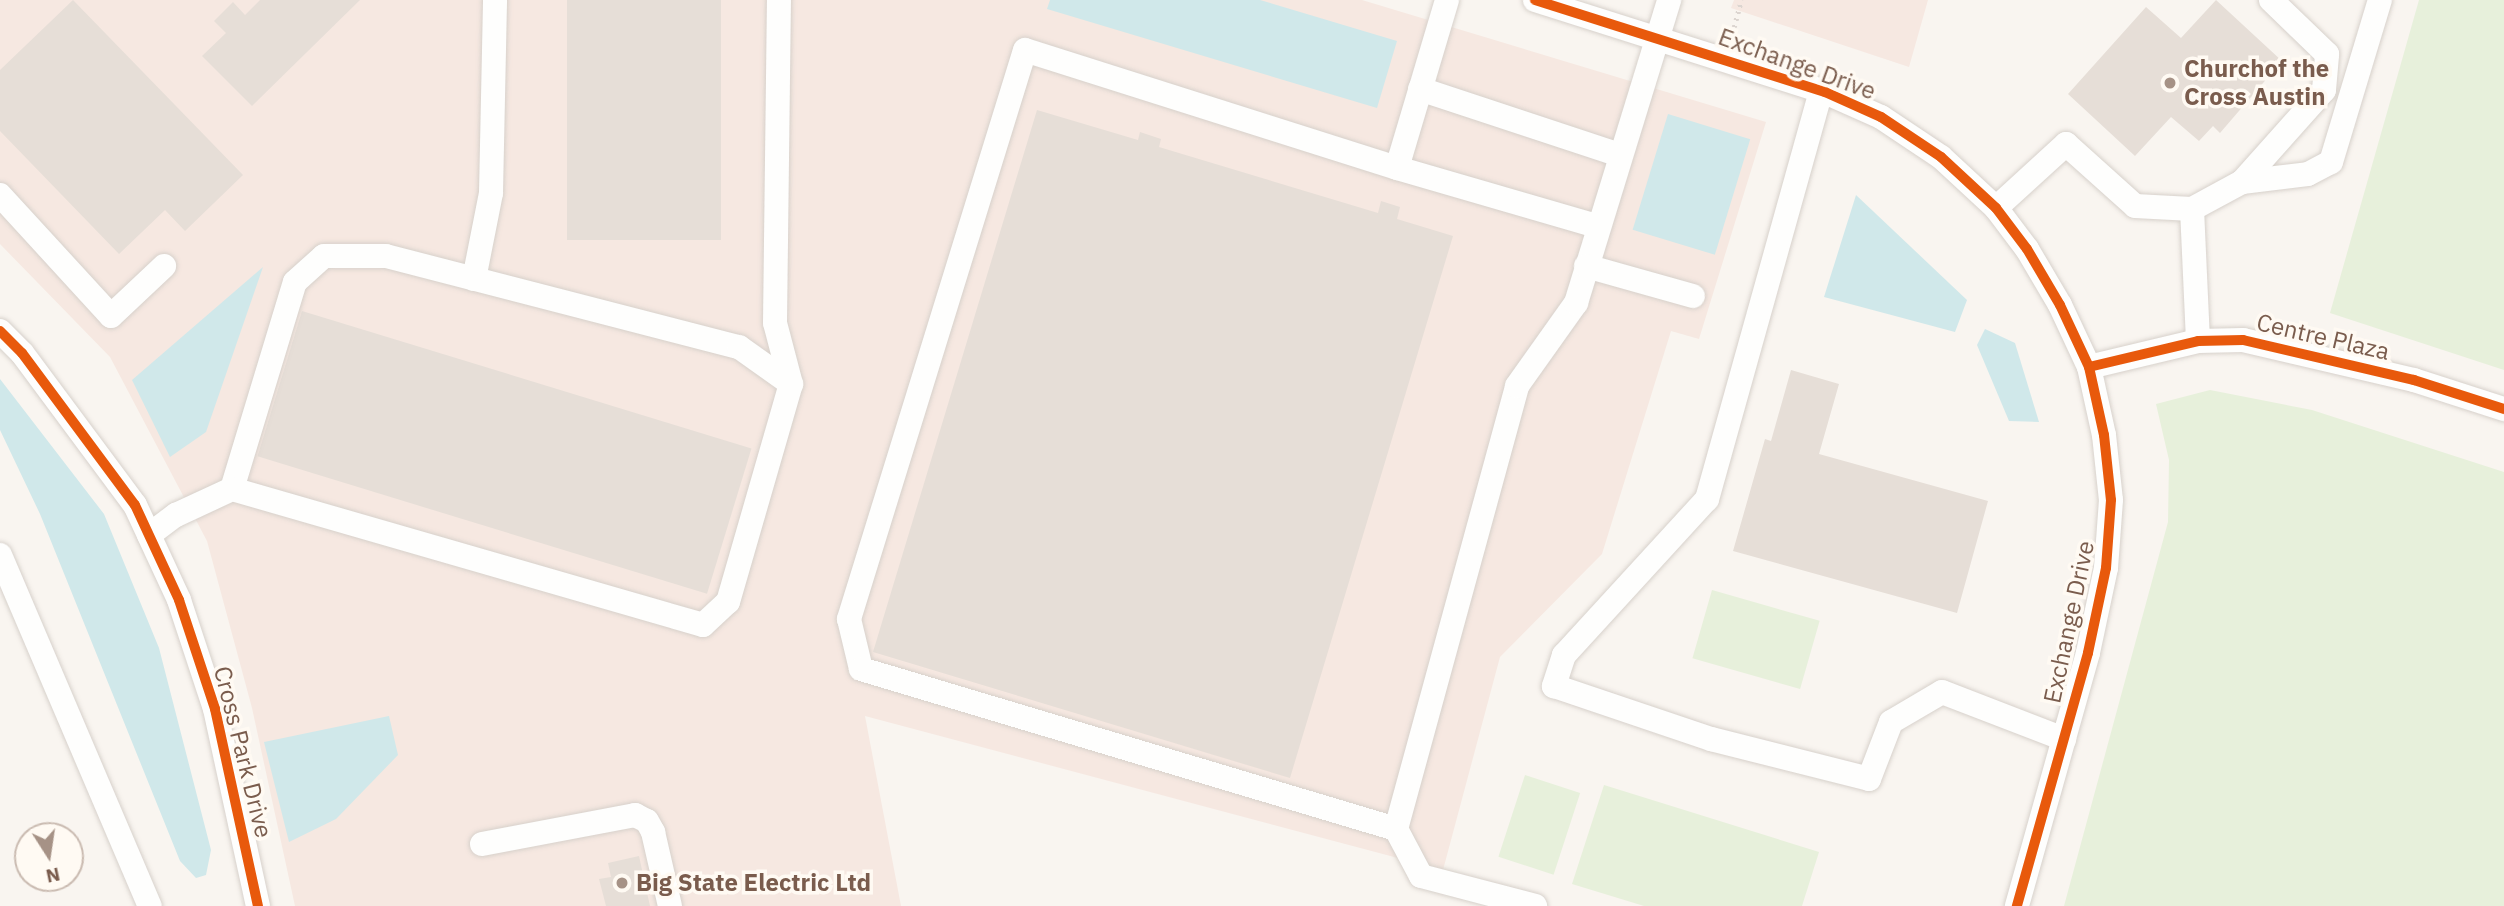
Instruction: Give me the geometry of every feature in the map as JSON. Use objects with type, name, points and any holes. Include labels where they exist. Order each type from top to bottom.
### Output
[{"type":"street","points":[[474,279],[491,194],[495,0]]},
{"type":"street","points":[[149,535],[176,514],[232,489],[703,625],[728,602],[791,384],[775,323],[779,0]]},
{"type":"street","points":[[1397,168],[1447,0]]},
{"type":"street","name":"Exchange Drive","points":[[1535,0],[1657,36],[1821,91],[1881,117],[1941,157],[1996,208],[2027,249],[2089,367],[2111,500],[2106,568],[2064,739],[2017,906]]},
{"type":"street","points":[[1535,906],[1421,876],[1396,829],[1517,386],[1576,303],[1596,226],[1669,0]]},
{"type":"street","points":[[1996,208],[2066,144],[2135,206],[2192,209],[2242,182],[2324,90],[2327,54],[2271,0]]},
{"type":"street","points":[[2242,182],[2308,174],[2331,162],[2380,0]]},
{"type":"street","points":[[1396,829],[861,669],[849,619],[1025,50],[1397,168],[1596,226]]},
{"type":"street","points":[[1420,89],[1619,155]]},
{"type":"street","points":[[1821,91],[1707,499],[1564,655],[1554,686],[1711,739],[1869,779],[1891,722],[1942,692],[2064,739]]},
{"type":"street","points":[[0,195],[111,316],[164,266]]},
{"type":"street","points":[[2192,209],[2199,341]]},
{"type":"street","points":[[232,489],[295,282],[324,256],[386,256],[739,347],[791,384]]},
{"type":"street","points":[[1586,266],[1693,296]]},
{"type":"street","name":"Cross Park Drive","points":[[0,331],[22,353],[135,505],[179,600],[215,709],[253,904]]},
{"type":"street","name":"Centre Plaza","points":[[2089,367],[2199,341],[2243,340],[2414,380],[2504,410]]},
{"type":"street","points":[[0,555],[150,906]]},
{"type":"street","points":[[482,844],[635,815],[647,821],[653,832],[670,906]]},
{"type":"path","points":[[1734,27],[1741,0]]},
{"type":"shaded area","points":[[0,0],[1362,0],[1766,122],[1699,339],[1671,331],[1602,554],[1500,657],[1443,870],[865,716],[901,906],[295,906],[252,708],[207,541],[110,357],[0,244]]},
{"type":"shaded area","points":[[1734,0],[1928,0],[1909,67],[1731,8]]},
{"type":"green space","points":[[2419,0],[2504,0],[2504,370],[2330,313]]},
{"type":"green space","points":[[2210,390],[2312,410],[2504,472],[2504,906],[2064,906],[2168,522],[2169,460],[2156,404]]},
{"type":"green space","points":[[1712,590],[1820,621],[1800,689],[1692,658]]},
{"type":"green space","points":[[1525,775],[1580,793],[1554,875],[1498,857]]},
{"type":"green space","points":[[1604,785],[1819,852],[1802,906],[1644,906],[1572,884]]},
{"type":"water","points":[[1050,0],[1260,0],[1397,41],[1377,108],[1047,9]]},
{"type":"water","points":[[1668,114],[1750,139],[1715,255],[1633,230]]},
{"type":"water","points":[[1856,195],[1967,300],[1955,332],[1824,297]]},
{"type":"water","points":[[263,267],[206,432],[170,457],[132,380]]},
{"type":"water","points":[[1985,329],[2015,343],[2039,422],[2009,421],[1977,345]]},
{"type":"water","points":[[0,379],[104,514],[159,648],[211,850],[206,875],[196,878],[180,861],[40,514],[0,430]]},
{"type":"water","points":[[389,716],[398,755],[336,819],[289,842],[264,742]]},
{"type":"building","points":[[73,0],[243,175],[185,231],[165,210],[119,254],[0,131],[0,70]]},
{"type":"building","points":[[260,0],[360,0],[252,106],[202,56],[226,33],[214,21],[233,2],[245,15]]},
{"type":"building","points":[[567,0],[721,0],[721,240],[567,240]]},
{"type":"building","name":"Churchof the Cross Austin","points":[[2216,0],[2282,61],[2220,133],[2213,126],[2199,141],[2171,117],[2135,156],[2068,94],[2146,7],[2181,38]]},
{"type":"building","points":[[1037,110],[1138,140],[1140,132],[1161,139],[1159,147],[1378,213],[1381,201],[1400,207],[1397,219],[1453,236],[1290,778],[873,652]]},
{"type":"building","points":[[302,311],[751,448],[707,594],[258,456]]},
{"type":"building","points":[[1791,370],[1839,384],[1819,454],[1988,501],[1957,613],[1733,551],[1765,439],[1771,441]]},
{"type":"building","name":"Big State Electric Ltd","points":[[639,856],[650,906],[606,906],[599,879],[611,877],[608,863]]},
{"type":"cycle path","points":[[1535,0],[1825,92],[1881,117],[1941,157],[1996,208],[2027,249],[2060,305],[2089,367],[2104,435],[2111,500],[2106,568],[2088,653],[2017,906]]},
{"type":"cycle path","points":[[0,331],[22,353],[135,505],[179,600],[215,709],[258,906]]},
{"type":"cycle path","points":[[2089,367],[2198,341],[2243,340],[2414,380],[2504,409]]},
{"type":"place","name":"Churchof the Cross Austin","points":[[2170,83]]},
{"type":"place","name":"Big State Electric Ltd","points":[[622,883]]}]
